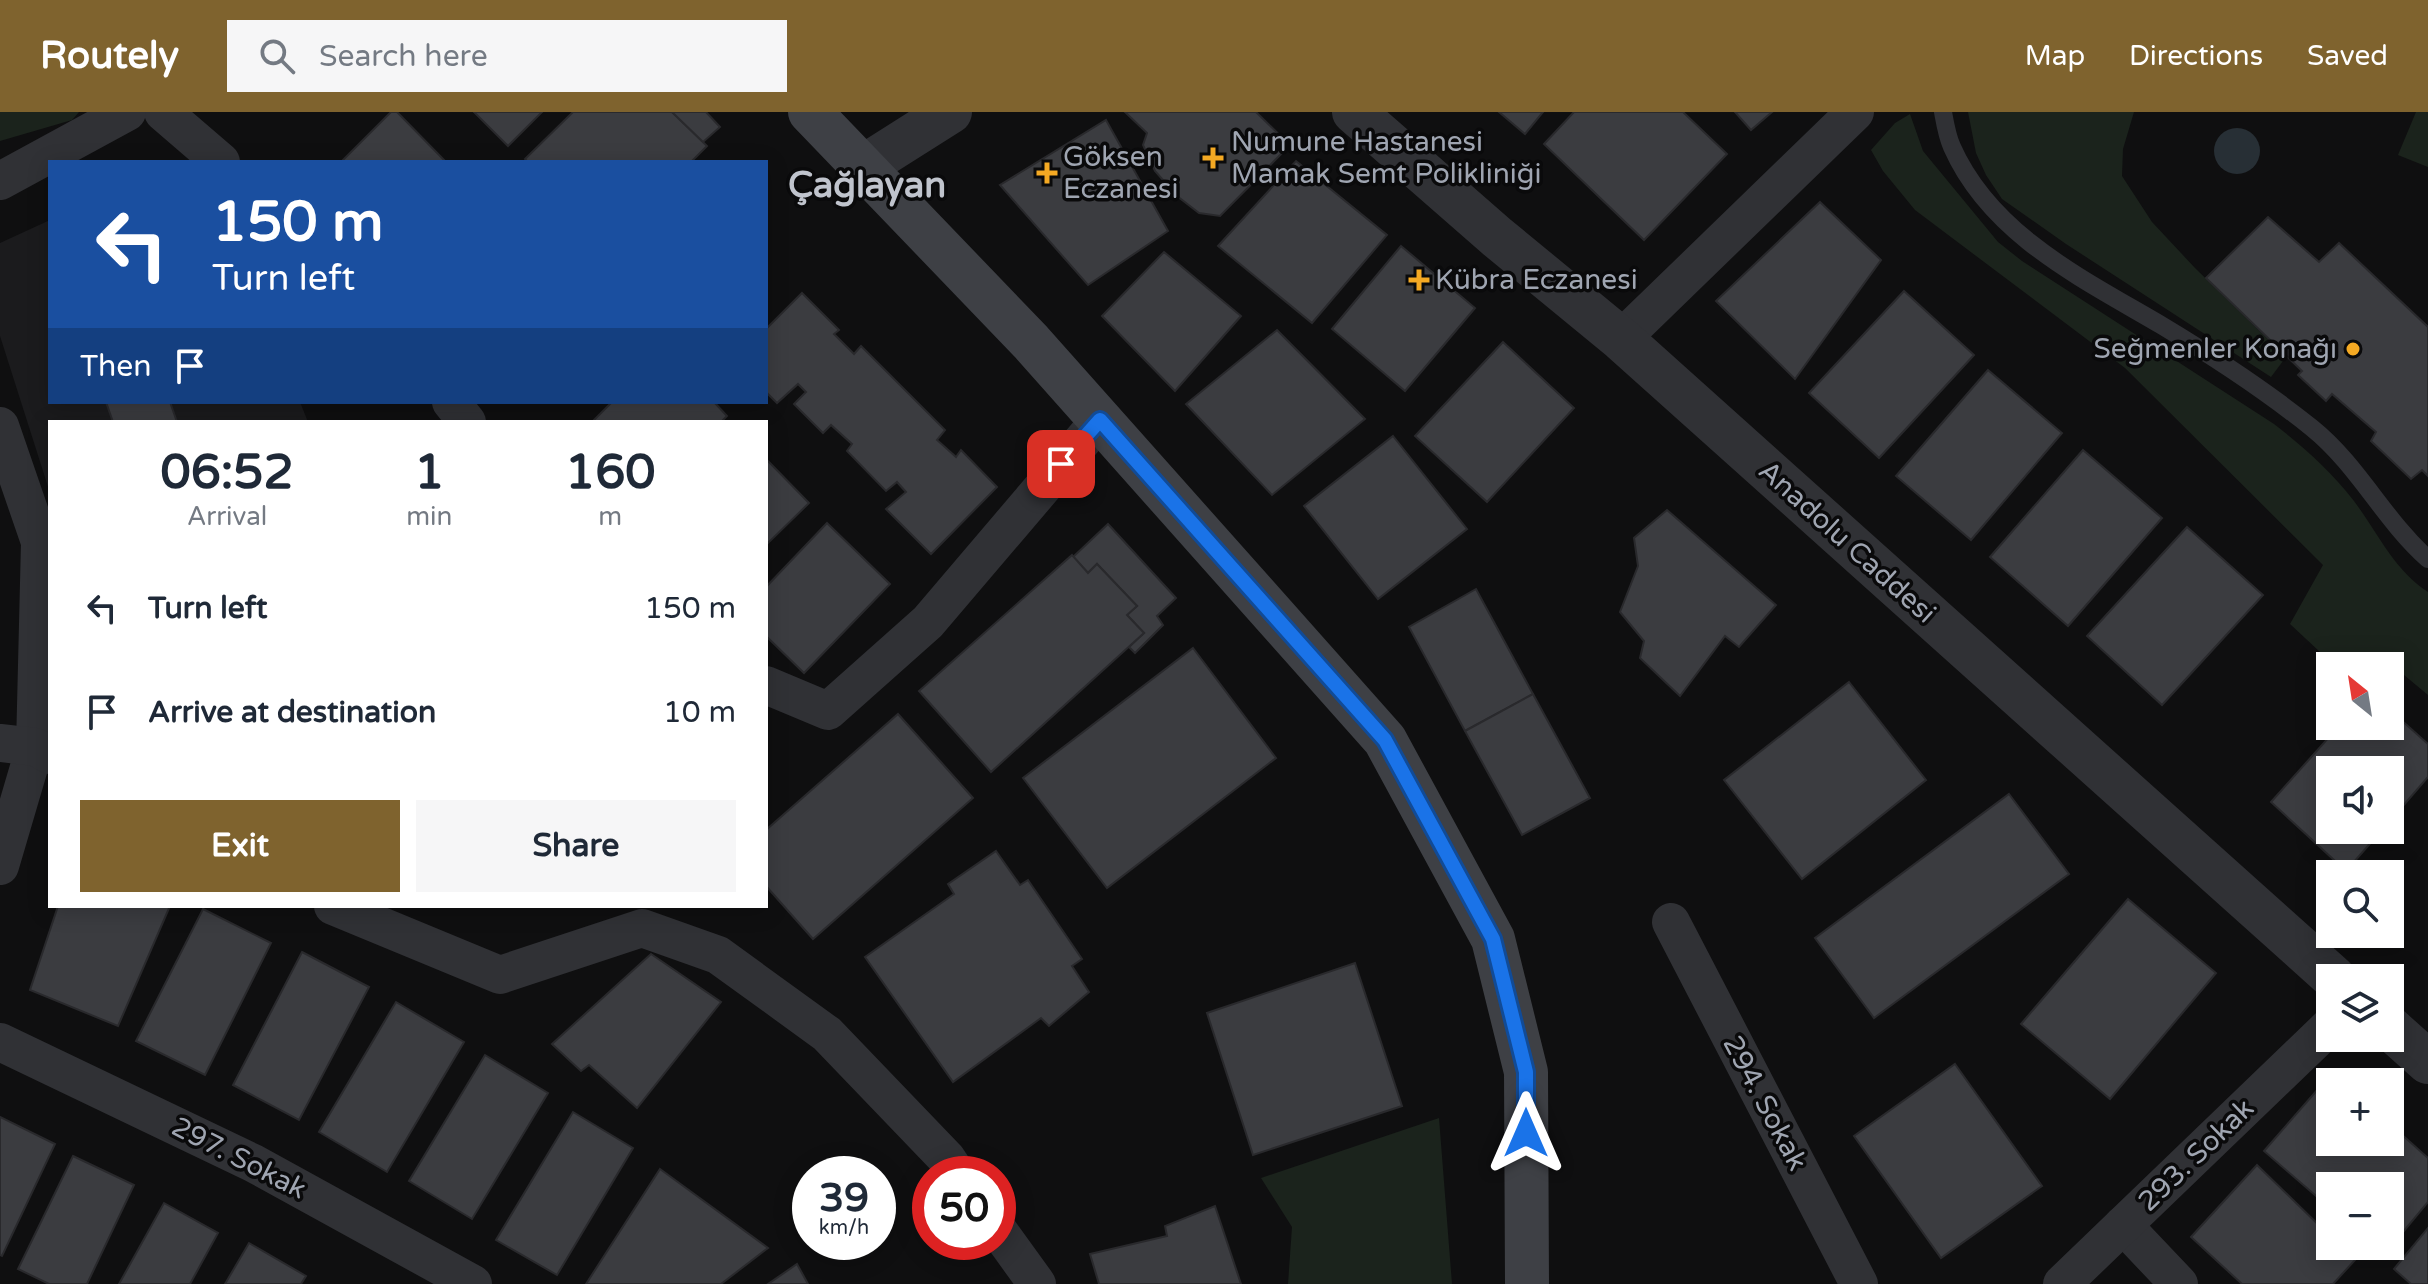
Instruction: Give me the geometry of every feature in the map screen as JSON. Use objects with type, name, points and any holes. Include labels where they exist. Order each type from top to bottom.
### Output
[{"type":"main road","points":[[810,112],[1031,342],[1385,740],[1493,939],[1526,1072],[1527,1284]]},
{"type":"street","points":[[0,181],[127,112]]},
{"type":"street","points":[[163,112],[219,160]]},
{"type":"street","points":[[863,167],[950,112]]},
{"type":"street","name":"Anadolu Caddesi","points":[[1354,112],[1497,237],[1621,339],[2318,964]]},
{"type":"street","points":[[1621,339],[1855,112]]},
{"type":"street","points":[[453,404],[465,420]]},
{"type":"street","points":[[768,686],[828,711],[928,622],[1100,420]]},
{"type":"street","points":[[0,426],[45,564],[28,748],[0,866]]},
{"type":"street","points":[[338,908],[500,975],[642,928],[718,955],[827,1034],[944,1156]]},
{"type":"street","name":"294. Sokak","points":[[1671,922],[1859,1284]]},
{"type":"street","name":"293. Sokak","points":[[2062,1284],[2316,1039]]},
{"type":"street","points":[[2404,1041],[2428,1062]]},
{"type":"street","name":"297. Sokak","points":[[0,1042],[253,1163],[473,1284]]},
{"type":"street","points":[[2123,1225],[2179,1284]]},
{"type":"street","points":[[1016,1255],[1037,1284]]},
{"type":"lane","points":[[1943,112],[1951,146],[1969,176],[2001,217],[2041,251],[2163,326],[2312,428],[2346,460],[2379,504],[2428,559]]},
{"type":"shaded area","points":[[0,112],[79,112],[72,120],[0,141]]},
{"type":"shaded area","points":[[1968,112],[2134,112],[2123,149],[2122,176],[2152,222],[2286,357],[2271,377],[2002,199],[1976,153]]},
{"type":"shaded area","points":[[2416,112],[2428,112],[2428,167],[2398,155]]},
{"type":"shaded area","points":[[1910,114],[1923,151],[1998,242],[2022,261],[2274,424],[2336,480],[2405,573],[2428,592],[2428,695],[2404,675],[2404,652],[2320,652],[2290,624],[2323,565],[2125,368],[1915,210],[1883,171],[1871,150],[1895,123]]},
{"type":"shaded area","points":[[2237,128],[2253,135],[2260,151],[2253,167],[2237,174],[2221,167],[2214,151],[2221,135]]},
{"type":"shaded area","points":[[48,221],[48,404],[301,404],[307,420],[48,420],[48,487],[0,336],[0,243]]},
{"type":"shaded area","points":[[1439,1118],[1452,1284],[1288,1284],[1292,1227],[1261,1178]]},
{"type":"building","points":[[391,112],[397,112],[444,160],[343,160]]},
{"type":"building","points":[[474,112],[542,112],[508,146]]},
{"type":"building","points":[[573,112],[672,112],[707,146],[693,160],[525,159]]},
{"type":"building","points":[[672,112],[706,112],[720,127],[703,142]]},
{"type":"building","name":"Numune Hastanesi Mamak Semt Polikliniği","points":[[1125,112],[1256,112],[1290,145],[1220,216],[1199,213],[1177,196],[1155,171],[1143,145],[1147,133]]},
{"type":"building","points":[[1499,112],[1543,112],[1525,134]]},
{"type":"building","points":[[1574,112],[1683,112],[1727,154],[1644,240],[1544,144]]},
{"type":"building","points":[[1735,112],[1772,112],[1751,130]]},
{"type":"building","points":[[1106,120],[1168,231],[1088,285],[1000,185]]},
{"type":"building","points":[[1296,161],[1387,235],[1312,323],[1218,246]]},
{"type":"building","points":[[1820,202],[1881,260],[1795,379],[1716,301]]},
{"type":"building","name":"Seğmenler Konağı","points":[[2268,217],[2319,262],[2339,243],[2428,327],[2428,476],[2422,470],[2411,479],[2371,441],[2376,432],[2332,394],[2326,401],[2298,375],[2302,371],[2206,278]]},
{"type":"building","points":[[1401,246],[1475,308],[1405,391],[1332,329]]},
{"type":"building","points":[[1164,252],[1241,316],[1175,391],[1102,316]]},
{"type":"building","points":[[1904,291],[1974,355],[1879,458],[1809,393]]},
{"type":"building","points":[[802,293],[839,330],[834,334],[854,354],[861,346],[945,430],[937,440],[956,457],[961,450],[997,487],[931,554],[886,509],[906,492],[897,482],[886,491],[847,451],[852,444],[831,425],[823,433],[794,404],[806,392],[798,384],[777,403],[768,394],[768,327]]},
{"type":"building","points":[[1277,330],[1365,419],[1272,495],[1186,404]]},
{"type":"building","points":[[1503,342],[1574,408],[1487,502],[1415,436]]},
{"type":"building","points":[[1988,370],[2062,433],[1971,540],[1896,476]]},
{"type":"building","points":[[107,404],[171,404],[176,420],[112,420]]},
{"type":"building","points":[[610,404],[716,404],[727,416],[723,420],[594,420]]},
{"type":"building","points":[[1393,436],[1467,529],[1378,599],[1304,506]]},
{"type":"building","points":[[2083,450],[2162,518],[2068,626],[1990,557]]},
{"type":"building","points":[[768,461],[809,503],[768,543]]},
{"type":"building","points":[[1667,510],[1776,605],[1739,647],[1725,636],[1680,696],[1640,658],[1644,641],[1620,612],[1638,566],[1634,538]]},
{"type":"building","points":[[827,523],[890,584],[804,673],[768,638],[768,585]]},
{"type":"building","points":[[1108,524],[1176,598],[1157,616],[1163,625],[1135,653],[1129,647],[1144,633],[1127,615],[1137,606],[1097,564],[1088,573],[1073,557]]},
{"type":"building","points":[[2187,527],[2263,595],[2162,705],[2087,636]]},
{"type":"building","points":[[1072,555],[1088,573],[1097,564],[1137,606],[1127,615],[1144,633],[991,772],[919,691]]},
{"type":"building","points":[[1476,589],[1533,694],[1465,731],[1409,627]]},
{"type":"building","points":[[1193,648],[1276,758],[1107,888],[1023,778]]},
{"type":"building","points":[[1849,682],[1926,780],[1802,879],[1724,780]]},
{"type":"building","points":[[1533,694],[1590,798],[1522,835],[1465,731]]},
{"type":"building","points":[[898,714],[973,798],[813,939],[768,888],[768,828]]},
{"type":"building","points":[[2404,723],[2428,744],[2428,777],[2404,805],[2404,756],[2316,756],[2316,843],[2271,802],[2326,740],[2404,740]]},
{"type":"building","points":[[2009,794],[2069,874],[1874,1018],[1815,938]]},
{"type":"building","points":[[2317,844],[2370,844],[2356,860],[2334,860]]},
{"type":"building","points":[[996,851],[1020,885],[1028,880],[1082,959],[1072,966],[1089,992],[1049,1026],[1041,1018],[953,1082],[865,957],[954,894],[948,884]]},
{"type":"building","points":[[2128,899],[2216,973],[2110,1099],[2021,1024]]},
{"type":"building","points":[[57,908],[169,908],[118,1026],[30,990]]},
{"type":"building","points":[[203,909],[271,943],[205,1075],[136,1041]]},
{"type":"building","points":[[302,952],[369,987],[299,1120],[233,1085]]},
{"type":"building","points":[[651,954],[721,1002],[637,1108],[589,1065],[581,1071],[552,1044]]},
{"type":"building","points":[[1355,963],[1402,1106],[1253,1155],[1207,1013]]},
{"type":"building","points":[[396,1002],[464,1042],[387,1172],[319,1132]]},
{"type":"building","points":[[485,1055],[548,1093],[472,1219],[409,1181]]},
{"type":"building","points":[[1955,1064],[2042,1186],[1941,1258],[1854,1136]]},
{"type":"building","points":[[2316,1091],[2316,1156],[2404,1156],[2404,1137],[2428,1158],[2428,1202],[2404,1231],[2404,1172],[2316,1172],[2316,1196],[2264,1151]]},
{"type":"building","points":[[573,1112],[633,1148],[557,1275],[496,1240]]},
{"type":"building","points":[[0,1117],[55,1144],[2,1256],[0,1255]]},
{"type":"building","points":[[73,1156],[134,1185],[87,1284],[49,1284],[18,1269]]},
{"type":"building","points":[[2257,1165],[2316,1222],[2316,1260],[2355,1260],[2333,1284],[2242,1284],[2191,1237]]},
{"type":"building","points":[[660,1169],[768,1248],[721,1284],[586,1284]]},
{"type":"building","points":[[164,1203],[218,1233],[190,1284],[119,1284]]},
{"type":"building","points":[[1215,1206],[1241,1284],[1099,1284],[1090,1254],[1167,1236],[1165,1226]]},
{"type":"building","points":[[2428,1228],[2428,1284],[2411,1284],[2394,1269]]},
{"type":"building","points":[[249,1243],[306,1276],[301,1284],[225,1284]]},
{"type":"building","points":[[797,1264],[808,1284],[768,1284]]},
{"type":"place","name":"Numune Hastanesi Mamak Semt Polikliniği","points":[[1213,158]]},
{"type":"place","name":"Göksen Eczanesi","points":[[1047,173]]},
{"type":"place","name":"Kübra Eczanesi","points":[[1419,280]]},
{"type":"place","name":"Seğmenler Konağı","points":[[2353,349]]},
{"type":"district","name":"Çağlayan","points":[[867,185]]},
{"type":"route","points":[[1061,464],[1100,420],[1385,740],[1493,939],[1526,1072],[1526,1133]]}]
